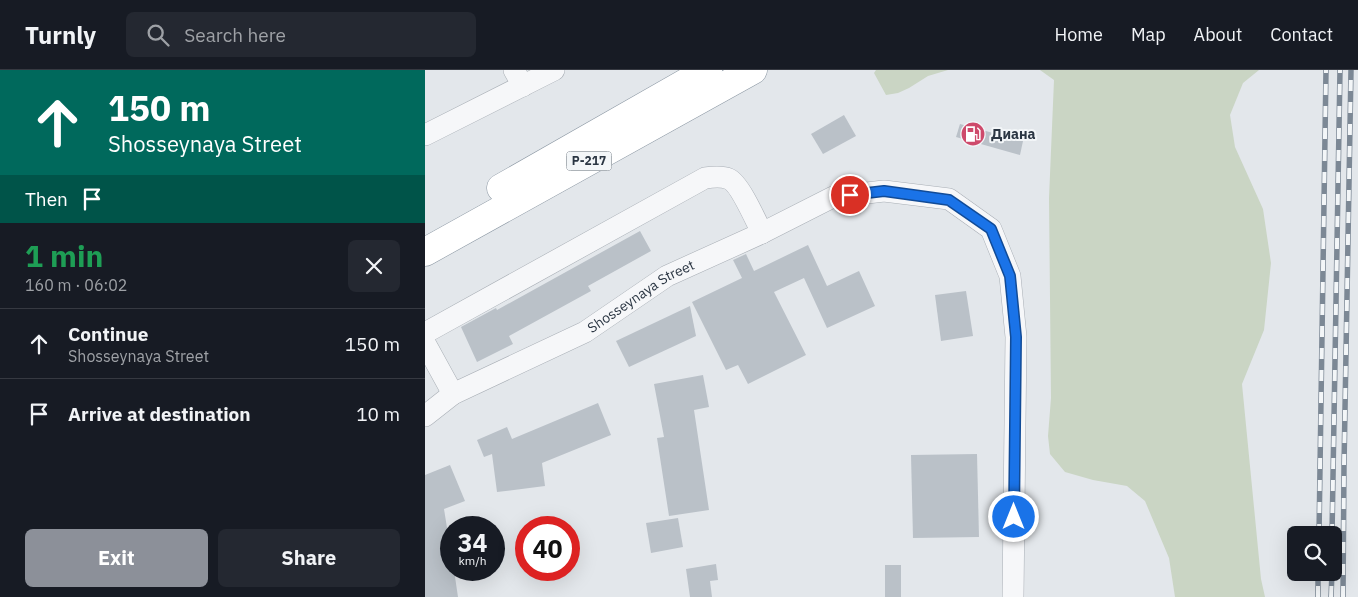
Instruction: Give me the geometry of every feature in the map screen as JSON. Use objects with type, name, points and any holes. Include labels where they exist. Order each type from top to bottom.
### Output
[{"type":"highway","name":"Р-217","points":[[425,242],[464,210],[708,70]]},
{"type":"highway","name":"Р-217","points":[[425,252],[753,70]]},
{"type":"street","points":[[425,135],[519,78],[554,70]]},
{"type":"street","points":[[425,332],[705,178],[729,179],[738,186],[762,233]]},
{"type":"street","name":"Shosseynaya Street","points":[[425,416],[453,394],[585,332],[667,276],[762,233],[833,197],[884,191],[949,200],[991,229],[1010,276],[1016,337],[1013,597]]},
{"type":"street","points":[[425,343],[453,394]]},
{"type":"green space","points":[[876,70],[948,70],[928,76],[898,93],[886,95],[874,73]]},
{"type":"green space","points":[[1040,70],[1259,70],[1243,83],[1230,115],[1235,147],[1263,209],[1271,263],[1264,330],[1242,384],[1261,579],[1265,597],[1175,597],[1169,558],[1145,501],[1127,486],[1093,480],[1065,472],[1050,454],[1048,436],[1051,398],[1049,198],[1054,80]]},
{"type":"building","points":[[844,115],[856,136],[823,154],[811,134]]},
{"type":"building","points":[[960,124],[1023,141],[1020,155],[956,137]]},
{"type":"building","points":[[640,231],[651,251],[588,286],[591,291],[509,336],[513,344],[477,362],[461,327],[496,308],[497,310]]},
{"type":"building","points":[[808,245],[827,286],[859,271],[875,306],[827,328],[804,278],[774,292],[806,355],[748,384],[738,365],[726,370],[692,302],[742,278],[733,260],[746,254],[754,271]]},
{"type":"building","points":[[966,291],[973,336],[941,341],[935,295]]},
{"type":"building","points":[[690,306],[696,336],[629,367],[616,341]]},
{"type":"building","points":[[703,375],[709,407],[694,410],[709,510],[669,516],[657,438],[664,437],[654,384]]},
{"type":"building","points":[[598,403],[611,435],[542,463],[545,486],[497,492],[492,454],[484,457],[477,440],[507,427],[512,439]]},
{"type":"building","points":[[977,454],[979,537],[913,538],[911,455]]},
{"type":"building","points":[[450,465],[465,501],[444,509],[445,516],[440,516],[440,581],[456,581],[458,597],[425,597],[425,475]]},
{"type":"building","points":[[678,518],[683,547],[651,553],[646,523]]},
{"type":"building","points":[[716,564],[718,580],[710,581],[712,597],[690,597],[686,569]]},
{"type":"building","points":[[885,565],[901,565],[901,597],[885,597]]},
{"type":"railway","points":[[1319,526],[1326,70]]},
{"type":"railway","points":[[1332,526],[1340,70]]},
{"type":"railway","points":[[1343,597],[1351,70]]},
{"type":"railway","points":[[1318,581],[1318,597]]},
{"type":"railway","points":[[1331,597],[1332,581]]},
{"type":"place","name":"Диана","points":[[973,134]]},
{"type":"route","points":[[850,195],[884,191],[949,200],[991,229],[1010,276],[1016,337],[1014,517]]}]
